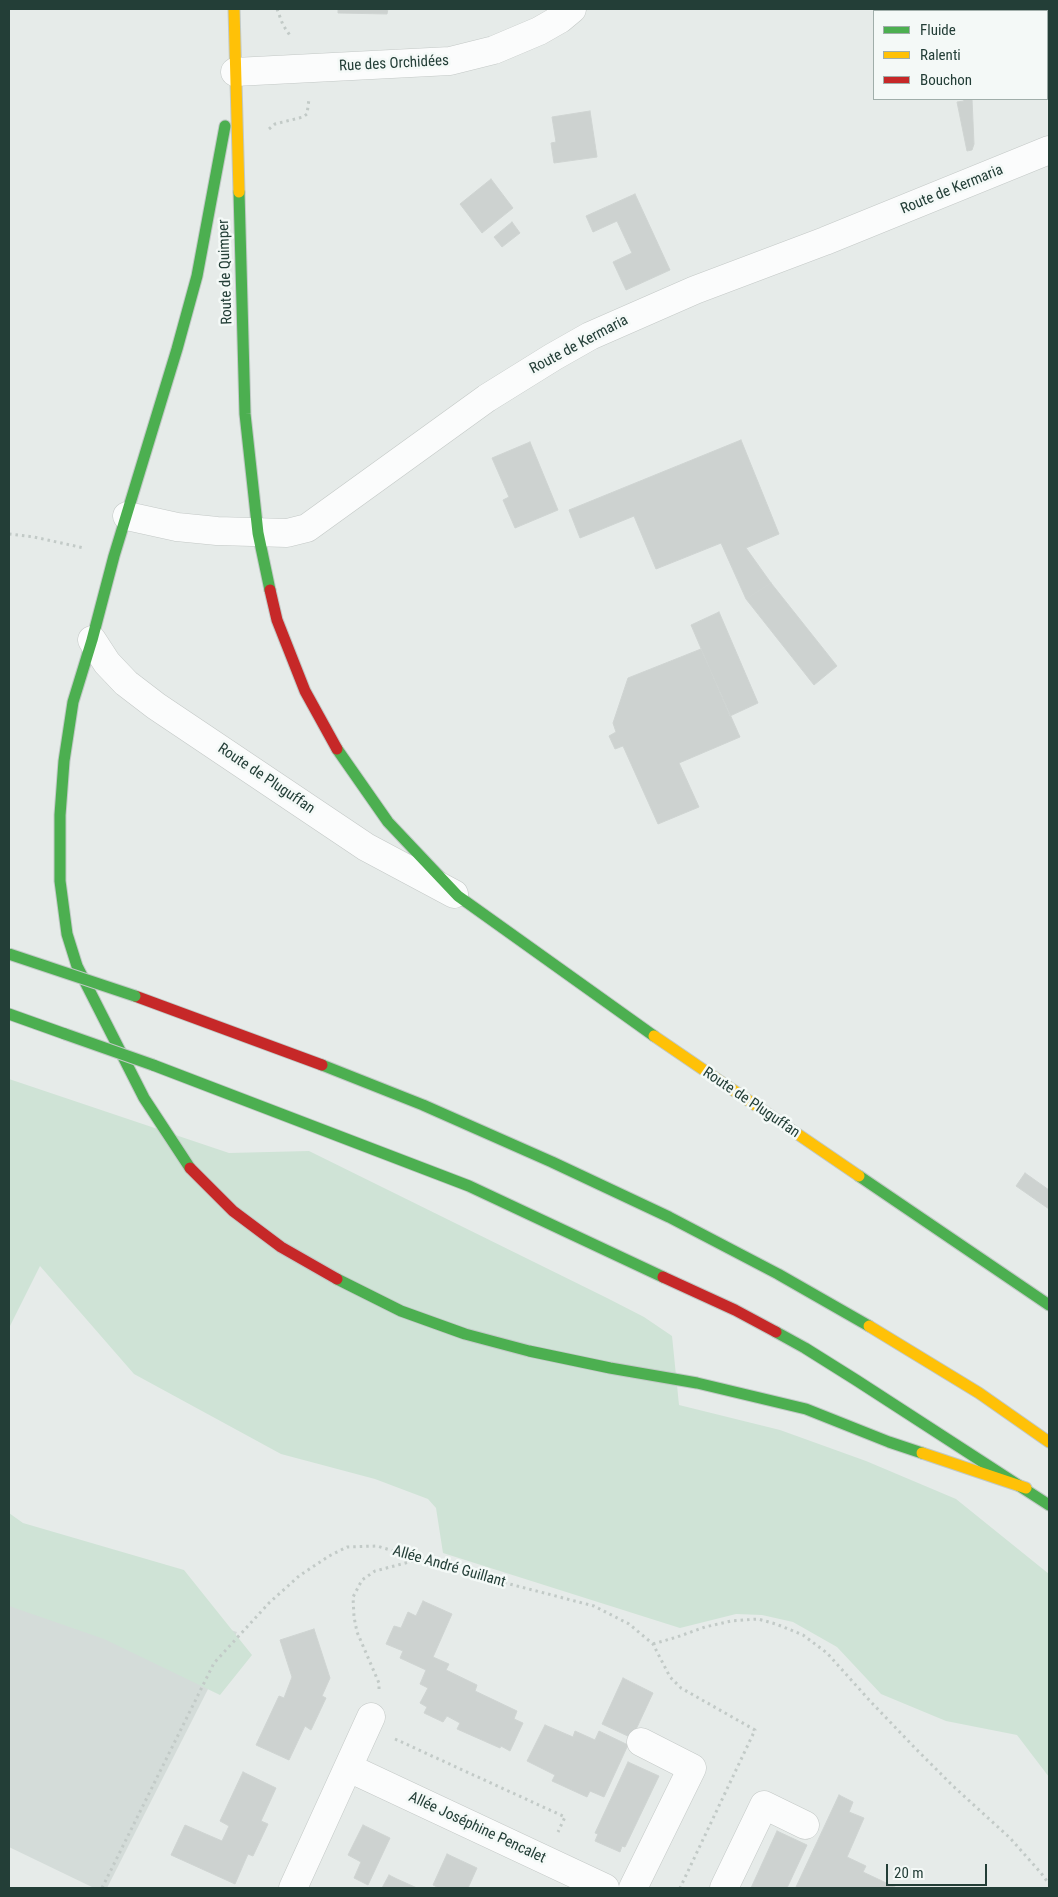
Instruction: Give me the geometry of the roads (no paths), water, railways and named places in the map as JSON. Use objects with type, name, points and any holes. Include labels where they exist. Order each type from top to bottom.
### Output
[{"type":"main road","name":"Route de Quimper","points":[[234,9],[245,414],[258,533]]},
{"type":"main road","points":[[235,72],[197,276],[73,702],[64,761],[60,814],[60,881],[67,934],[77,966],[144,1098],[186,1164],[234,1211],[281,1247],[342,1282],[401,1311],[465,1334],[538,1353],[697,1383],[806,1409],[889,1442],[1026,1488]]},
{"type":"main road","name":"Route de Pluguffan","points":[[258,533],[278,620],[305,691],[339,753],[388,822],[458,896],[534,952],[700,1068],[1049,1305]]},
{"type":"main road","points":[[9,954],[135,996],[273,1046],[423,1105],[552,1162],[669,1217],[778,1274],[885,1335],[979,1393],[1049,1442]]},
{"type":"main road","points":[[9,1014],[153,1065],[469,1186],[736,1310],[848,1374],[1026,1488],[1049,1505]]},
{"type":"street","name":"Rue des Orchidées","points":[[235,72],[450,62],[494,50],[539,31],[560,19],[572,9]]},
{"type":"street","name":"Route de Kermaria","points":[[127,516],[176,527],[258,533],[287,533],[306,528],[487,398],[552,357],[590,336],[695,290],[825,241],[1049,150]]},
{"type":"street","name":"Route de Pluguffan","points":[[92,640],[107,663],[126,684],[156,706],[366,847],[458,896]]},
{"type":"street","points":[[293,1888],[369,1721]]},
{"type":"street","points":[[633,1888],[692,1768],[641,1742]]},
{"type":"street","name":"Allée Joséphine Pencalet","points":[[349,1768],[605,1888]]},
{"type":"street","points":[[724,1888],[764,1805],[805,1825]]}]
